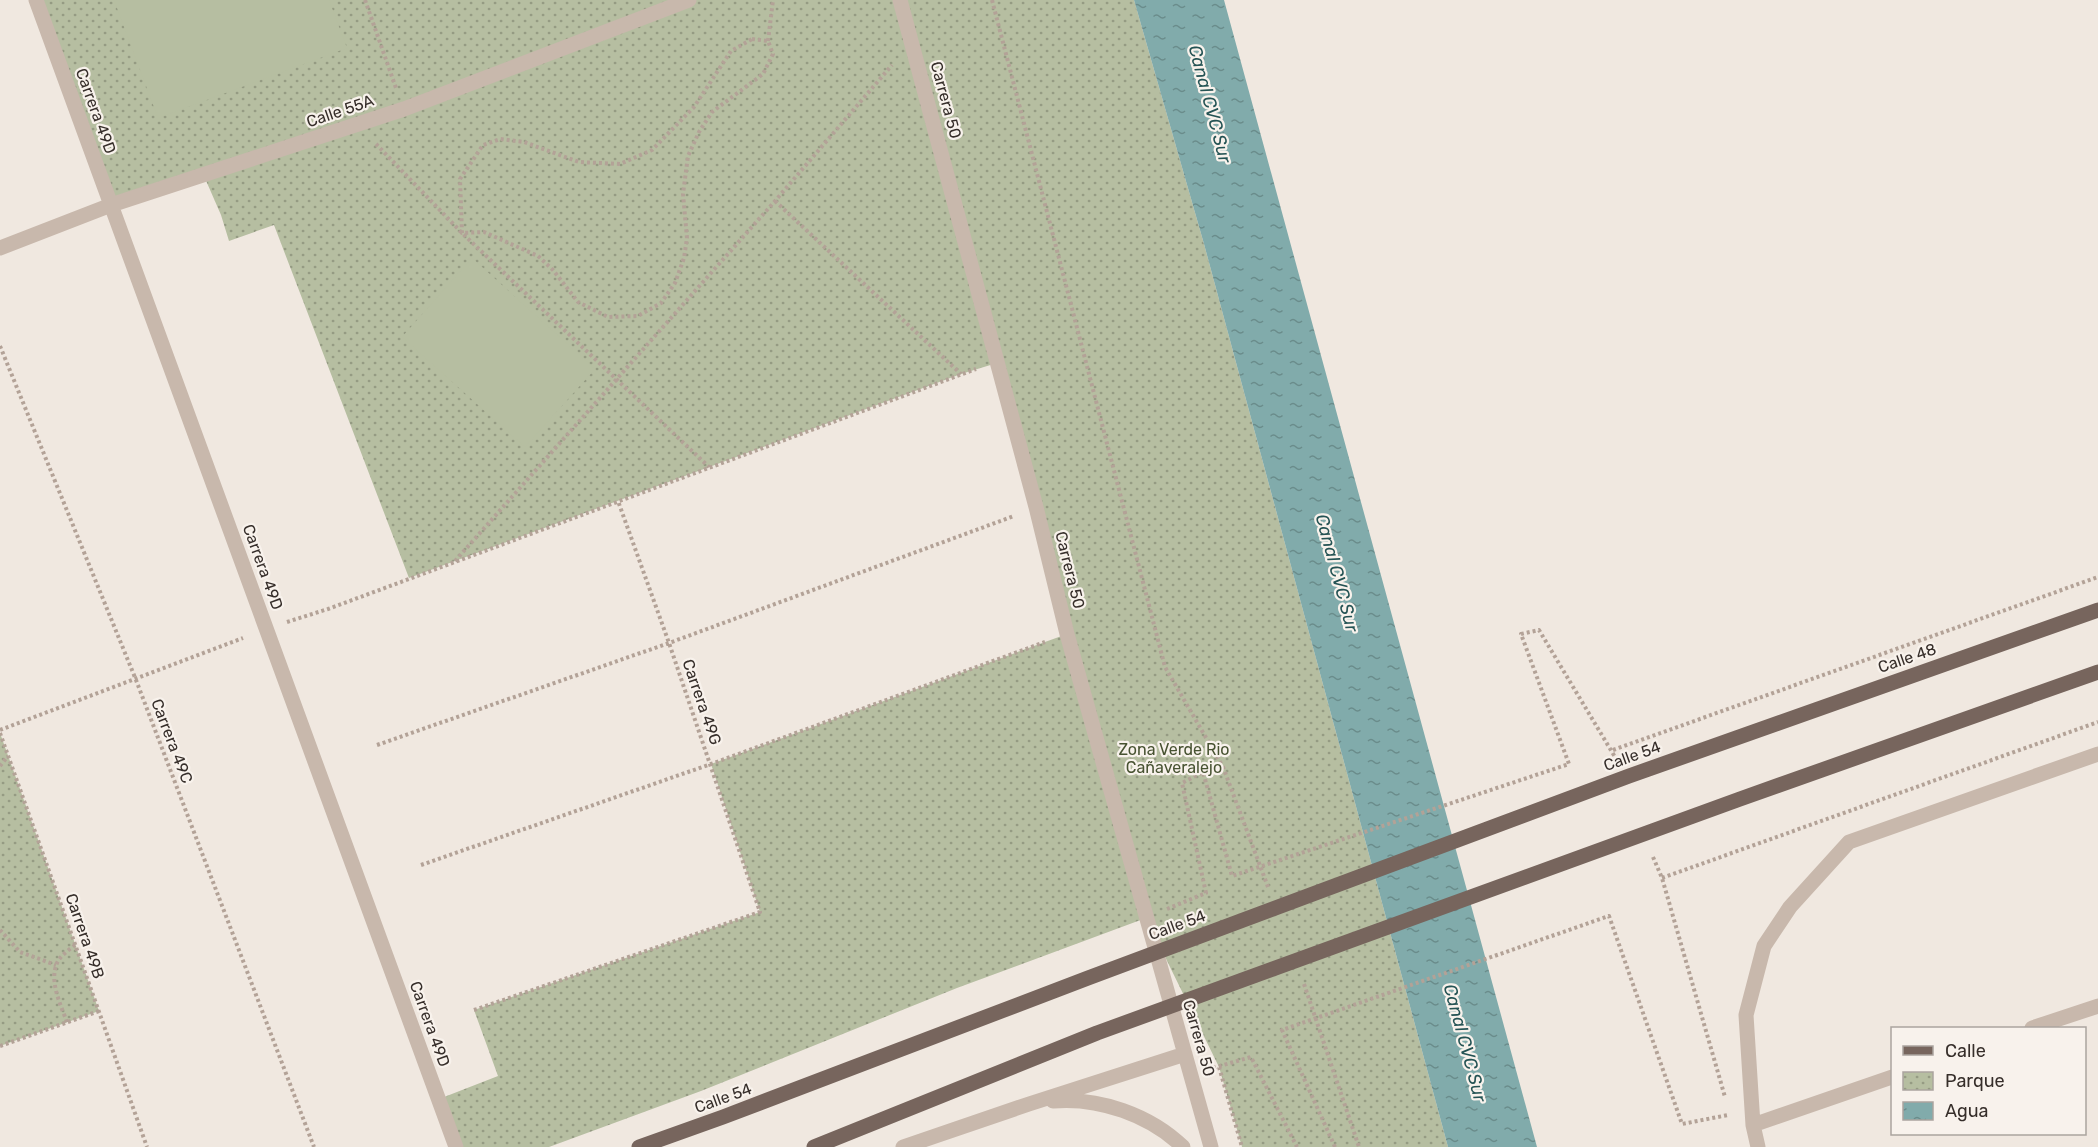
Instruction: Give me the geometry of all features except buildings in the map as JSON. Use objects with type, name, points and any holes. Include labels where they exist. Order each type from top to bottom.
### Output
[{"type":"main road","name":"Calle 48","points":[[1728,740],[2098,610]]},
{"type":"main road","points":[[814,1147],[1097,1033],[1740,799],[2098,672]]},
{"type":"main road","name":"Calle 54","points":[[639,1147],[1728,740]]},
{"type":"street","name":"Carrera 49D","points":[[36,0],[456,1147]]},
{"type":"street","name":"Calle 55A","points":[[0,248],[111,205],[404,109],[689,0]]},
{"type":"street","name":"Carrera 50","points":[[900,0],[1036,507],[1067,634],[1211,1147]]},
{"type":"street","points":[[1758,1147],[1753,1118],[1746,1015],[1764,946],[1790,907],[1849,842],[2098,754]]},
{"type":"street","points":[[2038,1027],[2098,1006]]},
{"type":"street","points":[[903,1147],[1185,1054]]},
{"type":"street","points":[[1753,1118],[1891,1078]]},
{"type":"street","points":[[1029,1104],[1067,1100],[1104,1105],[1140,1117],[1175,1138],[1183,1147]]},
{"type":"path","points":[[365,0],[404,109]]},
{"type":"path","points":[[462,233],[484,232],[538,256],[553,270],[578,302],[608,317],[638,316],[662,303],[675,283],[684,258],[687,238],[683,194],[688,156],[712,112],[763,74],[773,54],[768,41],[773,0]]},
{"type":"path","points":[[992,0],[1165,667],[1223,767],[1269,890]]},
{"type":"path","points":[[462,233],[460,179],[483,145],[500,139],[524,142],[579,162],[620,164],[652,150],[674,129],[694,107],[731,51],[752,39],[768,41]]},
{"type":"path","points":[[454,562],[776,201],[911,42]]},
{"type":"path","points":[[357,125],[462,233],[709,467]]},
{"type":"path","points":[[776,201],[962,374]]},
{"type":"path","name":"Carrera 49C","points":[[0,346],[136,680],[314,1147]]},
{"type":"path","points":[[0,731],[266,629],[328,609],[962,374],[998,363]]},
{"type":"path","name":"Carrera 49G","points":[[474,1010],[760,912],[711,764],[618,501]]},
{"type":"path","points":[[377,745],[669,643],[1036,507]]},
{"type":"path","points":[[1613,750],[2098,577]]},
{"type":"path","points":[[421,866],[711,764],[1067,634]]},
{"type":"path","points":[[1662,878],[2098,722]]},
{"type":"path","name":"Carrera 49B","points":[[0,731],[146,1147]]},
{"type":"path","points":[[0,766],[8,756]]},
{"type":"path","points":[[1146,918],[1206,894],[1182,783],[1203,772],[1232,876],[1569,764]]},
{"type":"path","points":[[1335,1147],[1282,1030],[1609,916],[1682,1124],[1753,1118]]},
{"type":"path","points":[[0,930],[20,952],[56,965]]},
{"type":"path","points":[[67,1022],[55,985],[56,965],[75,945]]},
{"type":"path","points":[[1302,978],[1359,1147]]},
{"type":"path","points":[[0,1046],[99,1011]]},
{"type":"path","points":[[1191,1076],[1251,1057],[1297,1147]]},
{"type":"path","points":[[1219,1067],[1242,1147]]},
{"type":"green space","name":"Zona Verde Rio Cañaveralejo","points":[[36,0],[1134,0],[1204,244],[1448,1147],[1242,1147],[1219,1067],[1146,918],[957,988],[701,1091],[549,1147],[456,1147],[439,1099],[498,1076],[474,1010],[760,912],[711,764],[1067,634],[997,363],[961,374],[409,578],[274,225],[229,241],[221,215],[204,176],[111,205]]},
{"type":"green space","points":[[114,0],[329,0],[347,48],[158,118]]},
{"type":"green space","points":[[472,258],[595,369],[525,447],[402,337]]},
{"type":"green space","points":[[0,733],[99,1011],[0,1046]]},
{"type":"water","name":"Canal CVC Sur","points":[[1134,0],[1224,0],[1537,1147],[1448,1147],[1204,244]]}]
